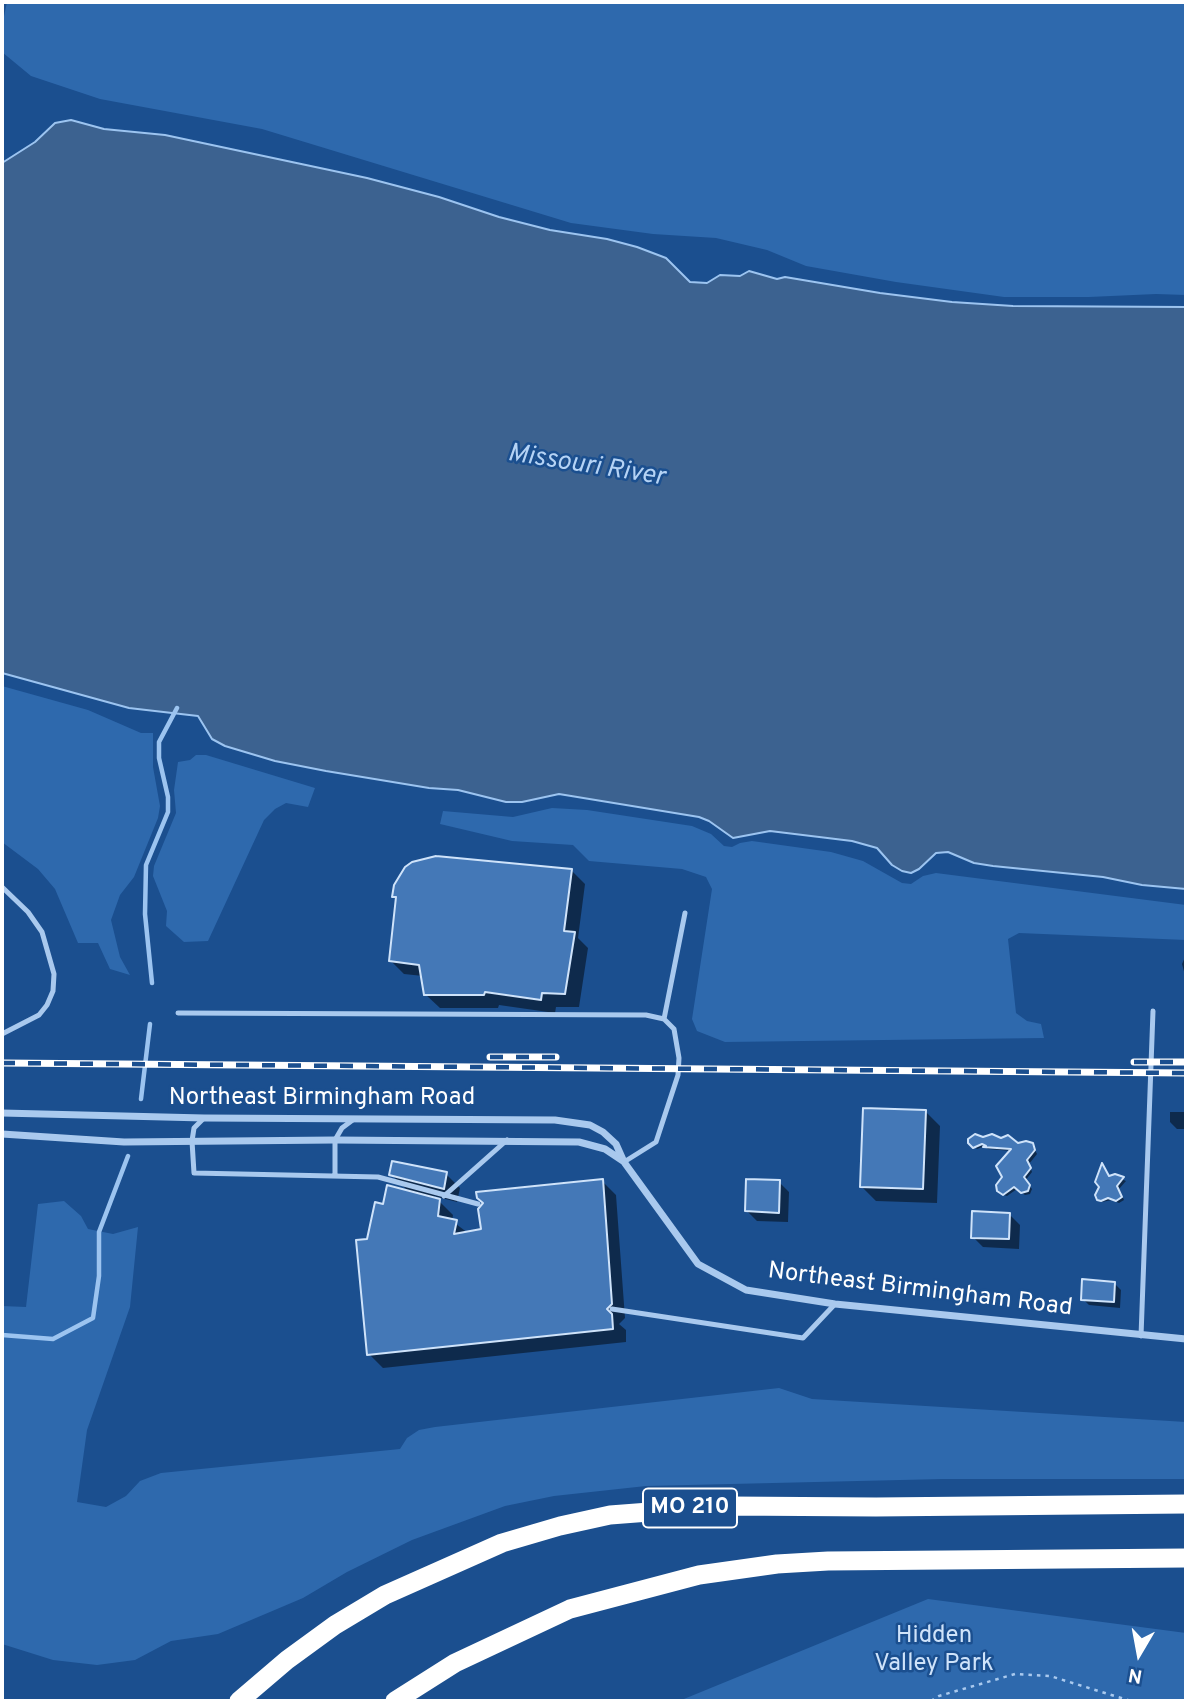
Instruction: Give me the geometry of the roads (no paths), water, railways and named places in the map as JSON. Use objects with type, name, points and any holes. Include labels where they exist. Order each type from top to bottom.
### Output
[{"type":"highway","name":"MO 210","points":[[239,1701],[287,1660],[335,1625],[385,1595],[502,1543],[560,1526],[610,1516],[728,1506],[1186,1504]]},
{"type":"highway","points":[[395,1701],[455,1663],[570,1609],[699,1575],[777,1564],[828,1561],[1186,1558]]},
{"type":"street","name":"Northeast Birmingham Road","points":[[2,1113],[204,1118],[555,1120],[590,1125],[616,1144],[624,1162],[698,1264],[746,1290],[835,1304],[1186,1339]]},
{"type":"street","name":"Northeast Birmingham Road","points":[[2,1134],[124,1142],[579,1142],[605,1149],[624,1162]]},
{"type":"lane","points":[[2,887],[28,912],[42,932],[54,974],[53,991],[39,1015],[2,1034]]},
{"type":"lane","points":[[664,1019],[685,913]]},
{"type":"lane","points":[[1141,1336],[1153,1011]]},
{"type":"lane","points":[[178,1013],[646,1015],[664,1019],[674,1029],[679,1058],[678,1075],[656,1142],[624,1162]]},
{"type":"lane","points":[[204,1118],[194,1128],[194,1174],[378,1177],[478,1205]]},
{"type":"lane","points":[[335,1176],[335,1140],[342,1128],[354,1119]]},
{"type":"lane","points":[[444,1196],[508,1140]]},
{"type":"lane","points":[[612,1309],[803,1338],[835,1304]]},
{"type":"water","name":"Missouri River","points":[[71,120],[104,129],[165,135],[367,178],[550,230],[607,239],[666,258],[690,282],[707,283],[720,275],[740,276],[749,271],[777,279],[785,277],[952,302],[1013,306],[1186,307],[1186,889],[993,866],[974,863],[948,852],[936,853],[911,873],[892,865],[877,848],[852,841],[770,831],[733,838],[699,817],[559,794],[522,802],[506,802],[458,790],[429,788],[326,771],[275,761],[225,746],[212,739],[198,716],[129,708],[2,673],[2,163],[35,142],[55,123]]},
{"type":"waterway","points":[[152,983],[145,914],[146,865],[168,812],[159,742],[177,708]]},
{"type":"waterway","points":[[141,1099],[150,1024]]},
{"type":"waterway","points":[[2,1335],[53,1339],[93,1318],[99,1276],[99,1232],[128,1156]]},
{"type":"railway","points":[[490,1057],[556,1057]]},
{"type":"railway","points":[[1134,1062],[1186,1062]]},
{"type":"railway","points":[[2,1063],[1186,1073]]},
{"type":"park label","name":"Hidden Valley Park","points":[[934,1651]]}]
